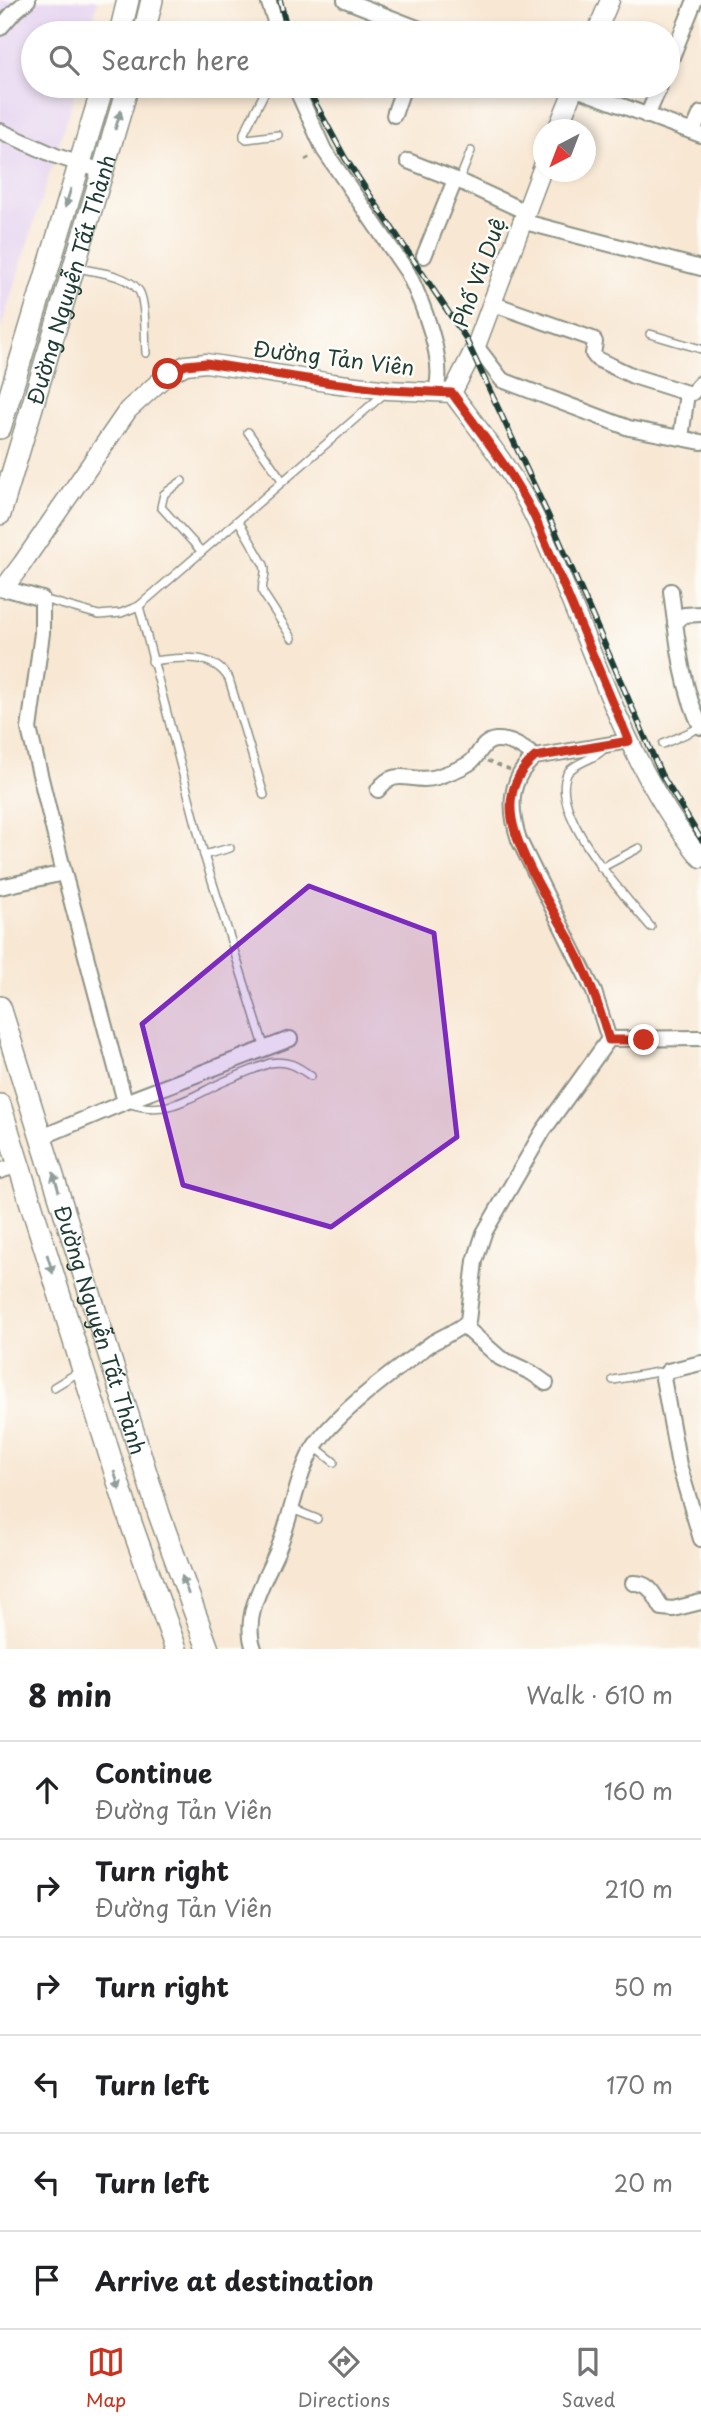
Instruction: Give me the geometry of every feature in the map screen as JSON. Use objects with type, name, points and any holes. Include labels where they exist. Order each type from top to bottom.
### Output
[{"type":"main road","points":[[123,21],[128,0]]},
{"type":"main road","points":[[147,21],[152,0]]},
{"type":"main road","name":"Đường Nguyễn Tất Thành","points":[[0,428],[99,98]]},
{"type":"main road","name":"Đường Nguyễn Tất Thành","points":[[0,514],[124,98]]},
{"type":"main road","name":"Đường Nguyễn Tất Thành","points":[[0,1007],[159,1514],[208,1649]]},
{"type":"main road","name":"Đường Nguyễn Tất Thành","points":[[0,1105],[9,1168],[82,1369],[131,1523],[176,1649]]},
{"type":"street","points":[[0,28],[28,0]]},
{"type":"street","points":[[268,0],[275,21]]},
{"type":"street","points":[[345,0],[397,21]]},
{"type":"street","points":[[601,21],[610,0]]},
{"type":"street","points":[[680,37],[695,0]]},
{"type":"street","points":[[300,98],[324,150],[408,273],[418,294],[444,391],[526,500],[557,566],[629,741],[658,795],[701,858]]},
{"type":"street","points":[[394,115],[400,98]]},
{"type":"street","points":[[562,119],[568,98]]},
{"type":"street","points":[[600,98],[697,133],[701,113]]},
{"type":"street","points":[[647,116],[655,98]]},
{"type":"street","points":[[0,131],[56,156],[102,171]]},
{"type":"street","points":[[408,160],[457,180],[523,216],[701,268]]},
{"type":"street","points":[[424,256],[457,180]]},
{"type":"street","name":"Phố Vũ Duệ","points":[[444,391],[476,346],[537,182]]},
{"type":"street","points":[[491,303],[593,339],[593,354],[597,359],[634,376],[687,393],[692,393],[701,383]]},
{"type":"street","points":[[476,346],[502,380],[629,428],[701,442]]},
{"type":"street","name":"Đường Tản Viên","points":[[2,587],[58,513],[128,410],[168,374],[186,365],[206,363],[388,390],[444,391]]},
{"type":"street","points":[[681,438],[687,393]]},
{"type":"street","points":[[2,587],[42,599],[43,633],[29,723],[64,873],[125,1102]]},
{"type":"street","points":[[671,591],[678,646],[695,714],[701,727]]},
{"type":"street","points":[[675,622],[684,615],[701,614]]},
{"type":"street","points":[[378,790],[391,776],[425,780],[471,762],[481,747],[492,740],[508,740],[535,757]]},
{"type":"street","points":[[609,1040],[594,992],[519,840],[512,820],[512,799],[519,774],[535,757],[629,741]]},
{"type":"street","points":[[0,887],[64,873]]},
{"type":"street","points":[[609,1040],[701,1038]]},
{"type":"street","points":[[42,1137],[290,1039]]},
{"type":"street","points":[[254,1649],[249,1635],[256,1600],[285,1534],[314,1447],[331,1426],[410,1360],[468,1321],[475,1261],[484,1233],[542,1130],[609,1040]]},
{"type":"street","points":[[464,1326],[500,1358],[546,1382]]},
{"type":"street","points":[[701,1363],[664,1374],[679,1465],[696,1509],[701,1539]]},
{"type":"street","points":[[633,1583],[650,1588],[662,1608],[673,1609],[701,1602]]},
{"type":"lane","points":[[262,98],[244,137],[247,139],[278,135]]},
{"type":"lane","points":[[457,180],[471,151]]},
{"type":"lane","points":[[73,267],[118,278],[133,285],[141,293],[146,353]]},
{"type":"lane","points":[[650,334],[701,349]]},
{"type":"lane","points":[[42,599],[99,615],[121,613],[139,606],[388,390]]},
{"type":"lane","points":[[248,432],[282,480]]},
{"type":"lane","points":[[182,481],[164,494],[161,507],[201,551]]},
{"type":"lane","points":[[237,520],[267,572],[261,587],[263,593],[292,638]]},
{"type":"lane","points":[[139,606],[204,855],[265,1048]]},
{"type":"lane","points":[[152,661],[202,658],[225,673],[264,794]]},
{"type":"lane","points":[[663,744],[701,727]]},
{"type":"lane","points":[[606,745],[596,757],[570,769],[566,777],[565,794],[584,840],[601,868],[650,927]]},
{"type":"lane","points":[[204,855],[230,848]]},
{"type":"lane","points":[[601,868],[639,848]]},
{"type":"lane","points":[[125,1102],[143,1108],[178,1104],[270,1063],[282,1061],[294,1064],[311,1076]]},
{"type":"lane","points":[[54,1387],[82,1369]]},
{"type":"lane","points":[[613,1380],[658,1372],[664,1374]]},
{"type":"lane","points":[[314,1447],[334,1462]]},
{"type":"lane","points":[[292,1509],[317,1519]]},
{"type":"path","points":[[487,761],[519,774]]},
{"type":"highlighted area","points":[[309,886],[434,933],[457,1137],[331,1227],[183,1185],[142,1024]]},
{"type":"shaded area","points":[[0,0],[98,0],[93,21],[21,21],[21,98],[73,98],[0,331]]},
{"type":"railway","points":[[280,0],[285,21]]},
{"type":"railway","points":[[312,98],[345,158],[465,337],[554,528],[661,774],[701,839]]},
{"type":"route","points":[[168,374],[186,365],[206,363],[388,390],[436,390],[452,393],[486,439],[535,518],[629,741],[535,757],[524,766],[517,778],[512,799],[512,820],[539,884],[594,992],[609,1040],[644,1040]]}]
